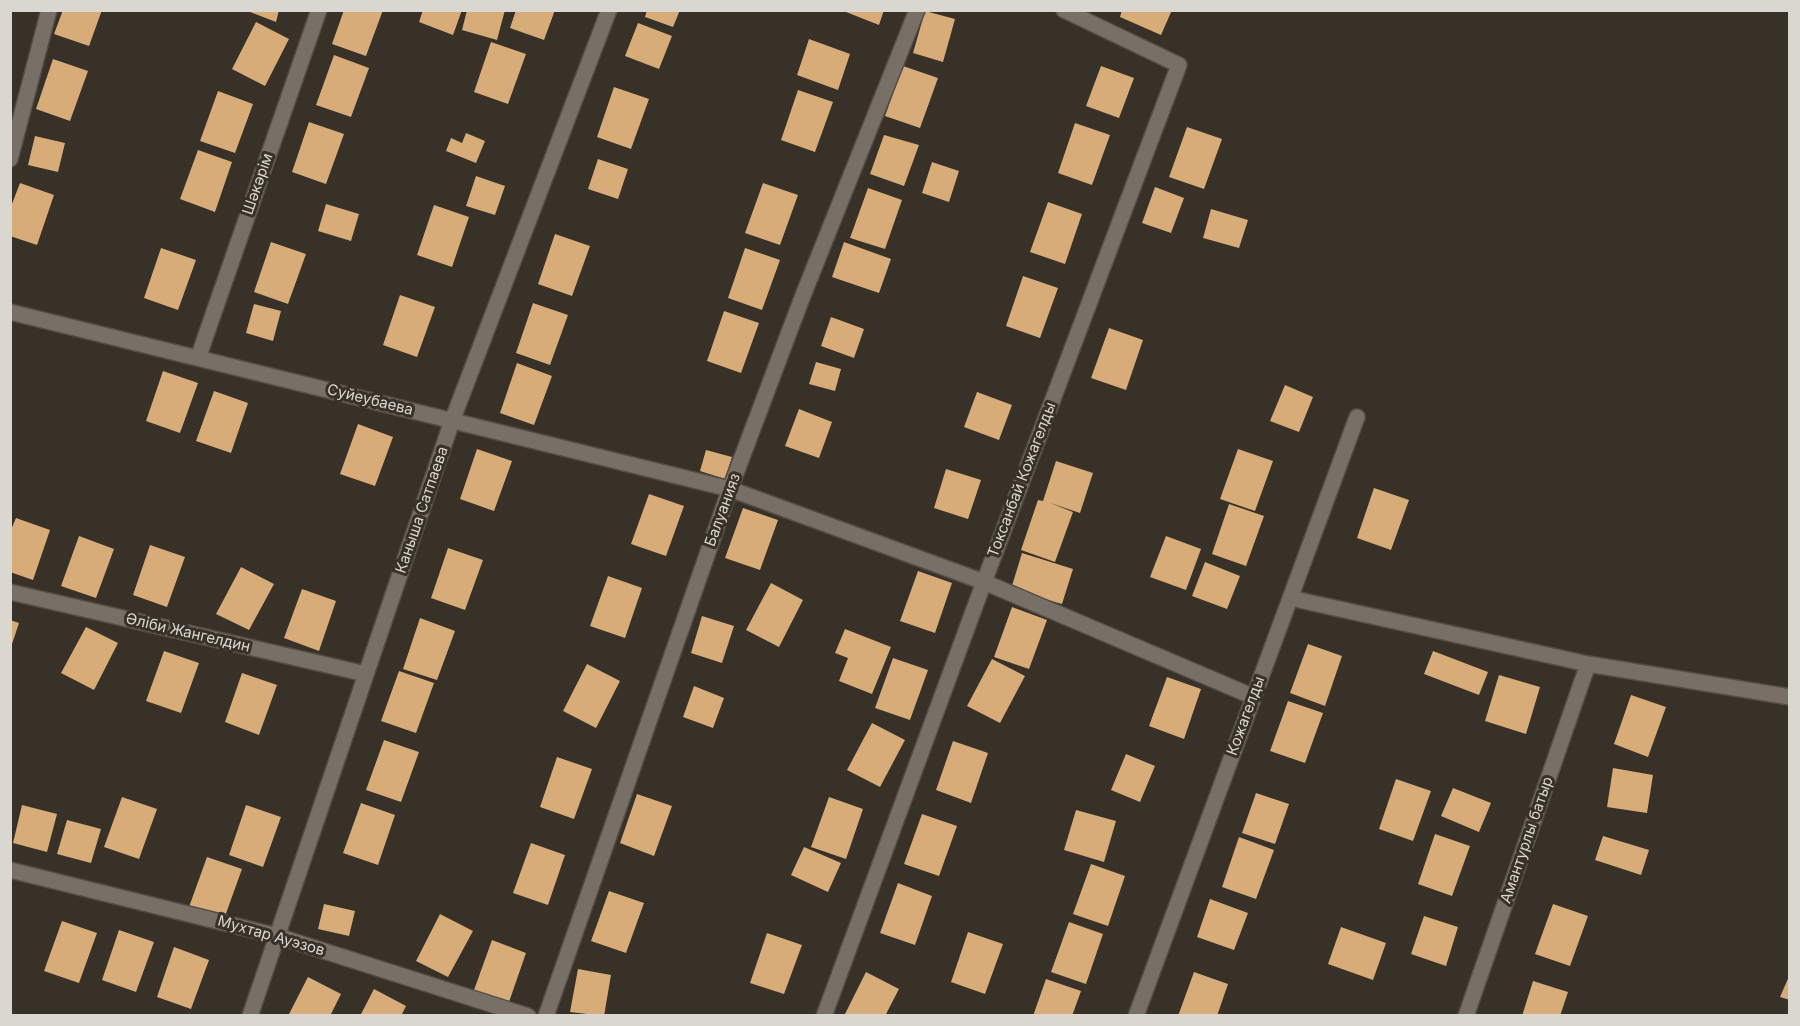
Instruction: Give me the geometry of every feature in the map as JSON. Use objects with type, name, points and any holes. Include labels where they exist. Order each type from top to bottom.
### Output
[{"type":"street","points":[[10,159],[49,10]]},
{"type":"street","name":"Шәкәрім","points":[[198,358],[319,10]]},
{"type":"street","name":"Каныша Сатпаева","points":[[250,1016],[452,421],[609,10]]},
{"type":"street","name":"Балуанияз","points":[[546,1016],[730,489],[802,298],[917,10]]},
{"type":"street","name":"Токсанбай Кожагелды","points":[[824,1016],[984,582],[1179,65],[1064,10]]},
{"type":"street","name":"Суйеубаева","points":[[10,312],[730,489],[984,582],[1254,697]]},
{"type":"street","name":"Кожагелды","points":[[1136,1016],[1357,417]]},
{"type":"street","name":"Әліби Жангелдин","points":[[10,592],[366,674]]},
{"type":"street","points":[[1290,598],[1588,664],[1790,697]]},
{"type":"street","name":"Амантурлы батыр","points":[[1466,1016],[1588,664]]},
{"type":"street","name":"Мухтар Ауэзов","points":[[10,870],[277,936],[528,1016]]},
{"type":"building","points":[[63,10],[102,10],[89,46],[54,34]]},
{"type":"building","points":[[245,10],[279,10],[276,22]]},
{"type":"building","points":[[344,10],[383,10],[366,56],[332,44]]},
{"type":"building","points":[[423,10],[462,10],[453,35],[419,22]]},
{"type":"building","points":[[467,10],[505,10],[497,40],[462,30]]},
{"type":"building","points":[[516,10],[555,10],[544,40],[510,28]]},
{"type":"building","points":[[647,10],[680,10],[673,27],[645,17]]},
{"type":"building","points":[[841,10],[884,10],[879,25]]},
{"type":"building","points":[[1122,10],[1172,10],[1161,35],[1120,17]]},
{"type":"building","points":[[925,11],[955,19],[943,62],[913,53]]},
{"type":"building","points":[[256,22],[289,39],[265,86],[232,69]]},
{"type":"building","points":[[638,23],[672,36],[659,69],[625,56]]},
{"type":"building","points":[[809,39],[850,54],[838,90],[797,75]]},
{"type":"building","points":[[491,42],[526,54],[508,104],[474,92]]},
{"type":"building","points":[[334,55],[369,68],[351,117],[316,105]]},
{"type":"building","points":[[53,59],[88,71],[70,121],[36,109]]},
{"type":"building","points":[[903,66],[938,78],[920,128],[885,116]]},
{"type":"building","points":[[1101,66],[1134,78],[1119,118],[1086,106]]},
{"type":"building","points":[[614,87],[649,99],[631,149],[597,137]]},
{"type":"building","points":[[798,90],[833,102],[815,152],[781,140]]},
{"type":"building","points":[[218,91],[253,104],[235,153],[200,141]]},
{"type":"building","points":[[309,122],[344,134],[326,184],[292,172]]},
{"type":"building","points":[[1075,123],[1110,135],[1092,185],[1058,173]]},
{"type":"building","points":[[1187,127],[1222,139],[1204,189],[1169,177]]},
{"type":"building","points":[[466,133],[485,141],[476,163],[446,151],[451,138],[462,143]]},
{"type":"building","points":[[884,135],[919,145],[904,186],[870,174]]},
{"type":"building","points":[[35,136],[65,143],[58,172],[28,165]]},
{"type":"building","points":[[198,150],[232,162],[215,212],[180,199]]},
{"type":"building","points":[[598,159],[628,169],[618,199],[588,189]]},
{"type":"building","points":[[932,162],[959,171],[949,202],[922,193]]},
{"type":"building","points":[[476,176],[505,186],[495,215],[466,206]]},
{"type":"building","points":[[20,183],[54,195],[37,245],[10,236],[10,209]]},
{"type":"building","points":[[763,183],[798,195],[780,245],[745,233]]},
{"type":"building","points":[[1155,187],[1184,198],[1171,233],[1142,223]]},
{"type":"building","points":[[868,188],[902,200],[885,249],[850,238]]},
{"type":"building","points":[[1048,202],[1082,214],[1065,264],[1030,252]]},
{"type":"building","points":[[326,204],[359,214],[351,241],[318,231]]},
{"type":"building","points":[[434,205],[469,217],[452,267],[417,255]]},
{"type":"building","points":[[1211,209],[1248,220],[1239,248],[1203,238]]},
{"type":"building","points":[[555,234],[590,246],[572,296],[538,284]]},
{"type":"building","points":[[271,242],[306,254],[288,304],[254,292]]},
{"type":"building","points":[[844,242],[891,259],[879,293],[832,277]]},
{"type":"building","points":[[161,248],[196,260],[178,310],[144,298]]},
{"type":"building","points":[[745,248],[780,260],[762,310],[728,298]]},
{"type":"building","points":[[1023,276],[1058,288],[1040,338],[1006,326]]},
{"type":"building","points":[[400,295],[435,307],[417,357],[383,345]]},
{"type":"building","points":[[533,303],[568,315],[550,365],[516,353]]},
{"type":"building","points":[[254,304],[281,311],[273,341],[246,333]]},
{"type":"building","points":[[724,311],[759,323],[741,373],[707,361]]},
{"type":"building","points":[[831,317],[864,329],[854,358],[821,346]]},
{"type":"building","points":[[1109,328],[1143,340],[1126,390],[1091,378]]},
{"type":"building","points":[[816,362],[841,369],[835,391],[809,384]]},
{"type":"building","points":[[517,363],[552,376],[534,425],[500,413]]},
{"type":"building","points":[[163,371],[198,383],[180,433],[146,421]]},
{"type":"building","points":[[1285,385],[1313,397],[1299,432],[1270,421]]},
{"type":"building","points":[[214,391],[248,403],[231,453],[196,441]]},
{"type":"building","points":[[977,392],[1012,405],[999,440],[964,427]]},
{"type":"building","points":[[799,409],[832,422],[819,458],[785,446]]},
{"type":"building","points":[[358,424],[393,437],[375,486],[340,474]]},
{"type":"building","points":[[477,449],[512,461],[494,511],[460,499]]},
{"type":"building","points":[[1238,449],[1273,461],[1255,511],[1220,499]]},
{"type":"building","points":[[706,450],[732,457],[725,479],[700,471]]},
{"type":"building","points":[[1056,461],[1093,473],[1080,513],[1050,503],[1073,512],[1055,562],[1021,550],[1038,500],[1043,501]]},
{"type":"building","points":[[946,469],[981,480],[968,519],[934,508]]},
{"type":"building","points":[[1374,488],[1409,500],[1391,550],[1357,538]]},
{"type":"building","points":[[649,494],[684,506],[666,556],[631,544]]},
{"type":"building","points":[[1229,504],[1264,516],[1246,566],[1212,554]]},
{"type":"building","points":[[743,508],[778,520],[760,570],[725,558]]},
{"type":"building","points":[[16,518],[50,530],[33,580],[10,572],[10,532]]},
{"type":"building","points":[[79,536],[114,549],[96,598],[61,586]]},
{"type":"building","points":[[1166,536],[1201,549],[1186,590],[1150,577]]},
{"type":"building","points":[[150,545],[185,557],[167,607],[133,595]]},
{"type":"building","points":[[448,548],[483,560],[465,610],[431,598]]},
{"type":"building","points":[[1022,553],[1073,569],[1062,604],[1011,589]]},
{"type":"building","points":[[1205,562],[1240,576],[1227,609],[1192,596]]},
{"type":"building","points":[[241,567],[274,584],[249,630],[216,614]]},
{"type":"building","points":[[918,571],[952,583],[935,633],[900,621]]},
{"type":"building","points":[[608,576],[642,588],[625,638],[590,626]]},
{"type":"building","points":[[771,583],[803,600],[779,647],[746,630]]},
{"type":"building","points":[[302,589],[336,601],[319,651],[284,638]]},
{"type":"building","points":[[1012,607],[1047,620],[1029,669],[994,657]]},
{"type":"building","points":[[702,616],[734,626],[722,663],[691,653]]},
{"type":"building","points":[[420,618],[455,631],[437,680],[403,669]]},
{"type":"building","points":[[10,620],[19,623],[11,647],[10,647]]},
{"type":"building","points":[[86,627],[118,643],[94,690],[61,673]]},
{"type":"building","points":[[845,629],[891,647],[872,694],[839,681],[848,658],[835,653]]},
{"type":"building","points":[[1308,644],[1342,656],[1325,706],[1290,693]]},
{"type":"building","points":[[164,651],[199,663],[181,713],[146,701]]},
{"type":"building","points":[[1433,651],[1488,672],[1479,695],[1424,674]]},
{"type":"building","points":[[893,658],[928,670],[910,720],[875,708]]},
{"type":"building","points":[[992,659],[1025,676],[1000,723],[967,706]]},
{"type":"building","points":[[587,664],[620,681],[596,728],[563,711]]},
{"type":"building","points":[[399,671],[434,683],[416,733],[381,721]]},
{"type":"building","points":[[242,673],[277,685],[259,735],[225,722]]},
{"type":"building","points":[[1499,675],[1540,687],[1526,734],[1485,721]]},
{"type":"building","points":[[1167,677],[1201,689],[1184,739],[1149,726]]},
{"type":"building","points":[[694,686],[724,698],[713,728],[683,717]]},
{"type":"building","points":[[1631,695],[1666,707],[1648,757],[1614,744]]},
{"type":"building","points":[[1288,701],[1323,713],[1305,763],[1270,751]]},
{"type":"building","points":[[872,723],[905,740],[880,787],[847,770]]},
{"type":"building","points":[[384,740],[419,752],[401,802],[366,790]]},
{"type":"building","points":[[953,741],[988,753],[971,803],[936,790]]},
{"type":"building","points":[[1126,754],[1155,766],[1140,802],[1111,790]]},
{"type":"building","points":[[557,757],[592,769],[574,819],[540,807]]},
{"type":"building","points":[[1613,768],[1653,775],[1647,813],[1607,807]]},
{"type":"building","points":[[1396,779],[1431,791],[1413,841],[1379,829]]},
{"type":"building","points":[[1453,788],[1491,803],[1479,832],[1441,816]]},
{"type":"building","points":[[1256,793],[1289,804],[1275,844],[1242,833]]},
{"type":"building","points":[[637,794],[672,806],[654,856],[620,843]]},
{"type":"building","points":[[122,797],[157,809],[139,859],[104,847]]},
{"type":"building","points":[[829,797],[863,809],[846,859],[811,847]]},
{"type":"building","points":[[361,803],[395,815],[378,865],[343,853]]},
{"type":"building","points":[[22,805],[57,814],[47,852],[13,843]]},
{"type":"building","points":[[246,805],[281,817],[263,867],[229,855]]},
{"type":"building","points":[[1076,810],[1116,821],[1104,862],[1064,850]]},
{"type":"building","points":[[922,814],[957,826],[939,876],[904,864]]},
{"type":"building","points":[[67,820],[101,829],[91,863],[57,854]]},
{"type":"building","points":[[1435,834],[1470,846],[1452,896],[1418,884]]},
{"type":"building","points":[[1603,836],[1649,850],[1641,875],[1595,860]]},
{"type":"building","points":[[1239,837],[1274,850],[1256,899],[1222,887]]},
{"type":"building","points":[[531,843],[565,855],[548,905],[513,893]]},
{"type":"building","points":[[804,847],[841,863],[828,892],[791,875]]},
{"type":"building","points":[[207,857],[242,869],[224,919],[189,907]]},
{"type":"building","points":[[1091,864],[1125,876],[1108,926],[1073,914]]},
{"type":"building","points":[[898,883],[932,896],[915,945],[880,933]]},
{"type":"building","points":[[609,891],[644,903],[626,953],[591,941]]},
{"type":"building","points":[[1210,899],[1248,913],[1234,950],[1197,937]]},
{"type":"building","points":[[324,904],[355,911],[349,936],[318,929]]},
{"type":"building","points":[[1553,904],[1588,916],[1570,966],[1535,954]]},
{"type":"building","points":[[440,914],[473,931],[448,977],[416,961]]},
{"type":"building","points":[[1424,916],[1458,927],[1446,966],[1411,954]]},
{"type":"building","points":[[62,921],[97,933],[79,983],[44,971]]},
{"type":"building","points":[[1069,922],[1103,934],[1086,984],[1051,972]]},
{"type":"building","points":[[1341,927],[1386,943],[1373,980],[1328,964]]},
{"type":"building","points":[[119,930],[154,942],[136,992],[102,980]]},
{"type":"building","points":[[968,932],[1003,944],[985,994],[951,982]]},
{"type":"building","points":[[767,933],[802,945],[784,994],[750,983]]},
{"type":"building","points":[[492,940],[526,953],[509,1002],[474,990]]},
{"type":"building","points":[[174,947],[209,960],[191,1009],[157,997]]},
{"type":"building","points":[[578,969],[611,975],[604,1016],[570,1012]]},
{"type":"building","points":[[866,972],[899,989],[885,1016],[844,1016]]},
{"type":"building","points":[[1194,972],[1228,984],[1217,1016],[1178,1016]]},
{"type":"building","points":[[1790,974],[1790,1000],[1780,997]]},
{"type":"building","points":[[308,977],[341,994],[330,1016],[288,1016]]},
{"type":"building","points":[[1046,979],[1081,991],[1072,1016],[1033,1016]]},
{"type":"building","points":[[1533,981],[1568,992],[1560,1016],[1522,1016]]},
{"type":"building","points":[[374,989],[406,1006],[401,1016],[360,1016]]}]
